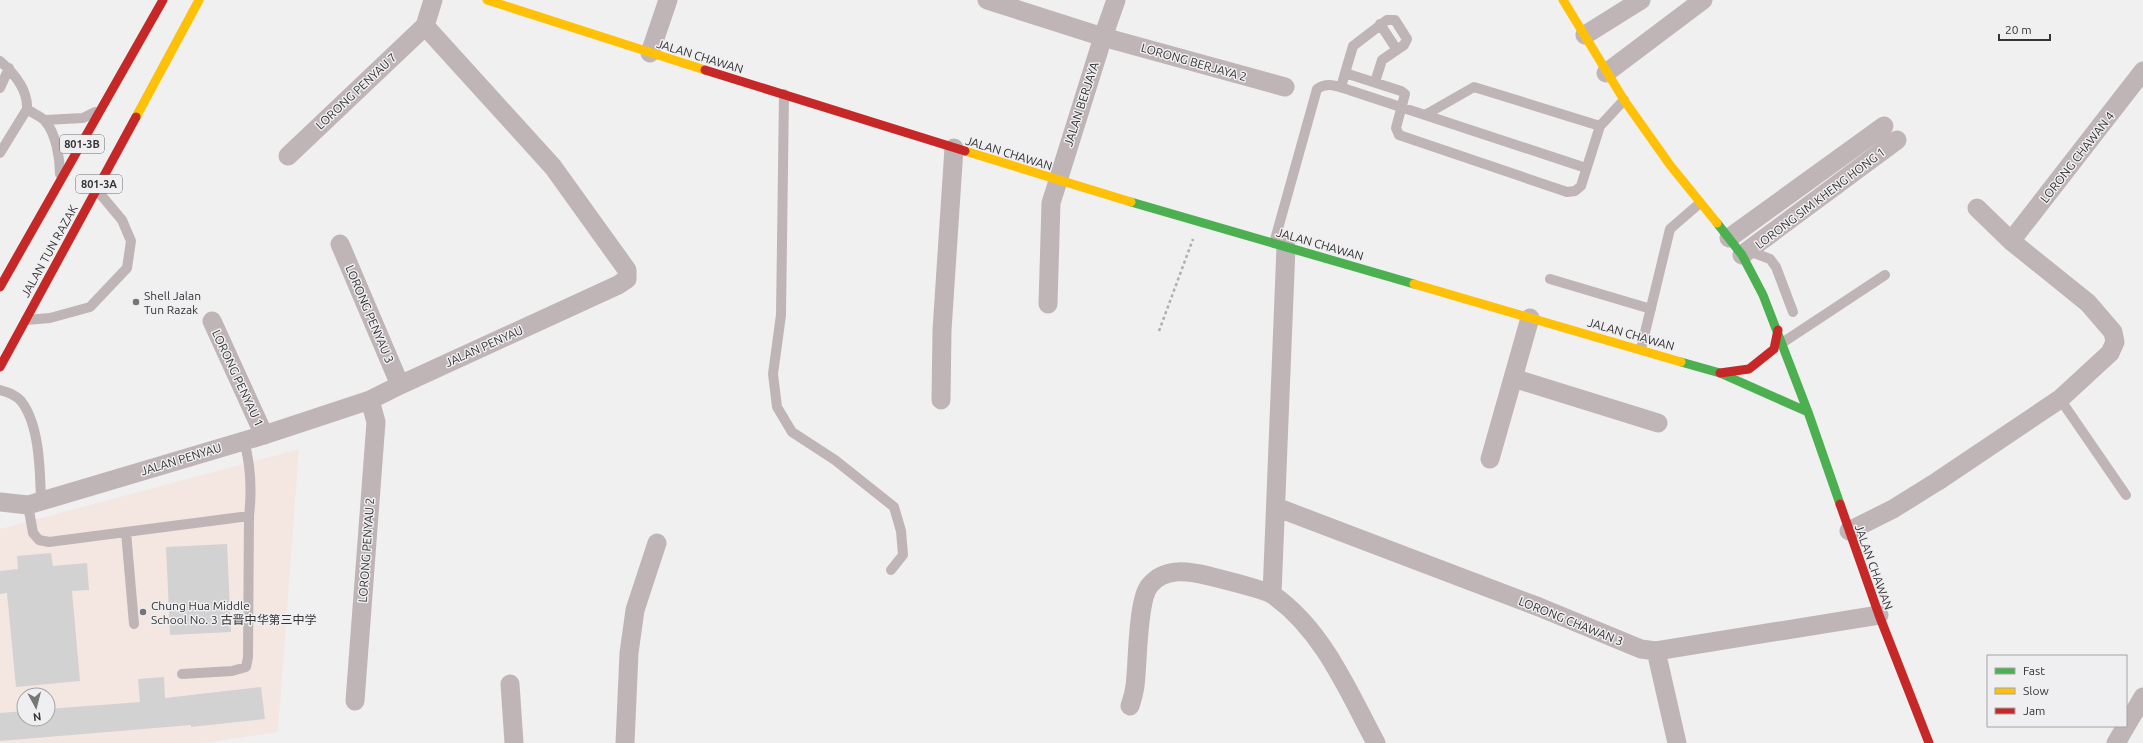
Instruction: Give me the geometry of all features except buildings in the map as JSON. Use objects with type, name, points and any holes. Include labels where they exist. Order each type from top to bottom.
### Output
[{"type":"main road","name":"JALAN TUN RAZAK","points":[[0,287],[163,0]]},
{"type":"main road","name":"JALAN TUN RAZAK","points":[[0,367],[24,320],[199,0]]},
{"type":"main road","name":"JALAN CHAWAN","points":[[487,0],[650,53],[1057,180],[1720,373],[1808,412],[1879,615],[1929,743]]},
{"type":"main road","points":[[1562,0],[1585,35],[1606,73],[1670,165],[1729,238],[1745,253],[1778,330],[1808,412]]},
{"type":"main road","points":[[1720,373],[1749,369],[1774,349],[1778,330]]},
{"type":"street","points":[[425,26],[433,0]]},
{"type":"street","points":[[650,53],[668,0]]},
{"type":"street","name":"LORONG BERJAYA 2","points":[[987,0],[1103,37],[1285,88]]},
{"type":"street","name":"JALAN BERJAYA","points":[[1048,304],[1051,203],[1057,180],[1116,0]]},
{"type":"street","points":[[1585,35],[1641,0]]},
{"type":"street","points":[[1606,73],[1703,0]]},
{"type":"street","name":"LORONG PENYAU 7","points":[[288,156],[425,26]]},
{"type":"street","name":"JALAN PENYAU","points":[[0,502],[35,503],[244,441],[370,400],[618,285],[627,279],[627,270],[553,167],[425,26]]},
{"type":"street","name":"LORONG CHAWAN 4","points":[[2011,241],[2140,82]]},
{"type":"street","name":"LORONG SIM KHENG HONG 1","points":[[1729,238],[1884,126]]},
{"type":"street","name":"LORONG SIM KHENG HONG 1","points":[[1745,253],[1897,140]]},
{"type":"street","points":[[941,400],[942,322],[954,148]]},
{"type":"street","points":[[1849,532],[1893,509],[1938,481],[2060,399],[2110,353],[2115,342],[2113,332],[2088,303],[2011,241],[1977,208]]},
{"type":"street","name":"LORONG PENYAU 3","points":[[340,244],[400,385]]},
{"type":"street","points":[[1272,594],[1276,507],[1280,245]]},
{"type":"street","points":[[1490,459],[1530,318]]},
{"type":"street","name":"LORONG PENYAU 1","points":[[212,321],[264,434]]},
{"type":"street","points":[[1513,378],[1658,423]]},
{"type":"street","name":"LORONG PENYAU 2","points":[[355,701],[376,422],[370,400]]},
{"type":"street","name":"LORONG CHAWAN 3","points":[[1276,507],[1539,608],[1641,649],[1656,650],[1879,615]]},
{"type":"street","points":[[625,743],[629,653],[635,610],[657,543]]},
{"type":"street","points":[[1130,706],[1135,687],[1140,618],[1149,586],[1162,575],[1182,571],[1272,594],[1307,625],[1341,678],[1376,743]]},
{"type":"street","points":[[1656,650],[1677,743]]},
{"type":"street","points":[[510,684],[514,743]]},
{"type":"street","points":[[2127,724],[2143,697]]},
{"type":"street","points":[[2116,743],[2125,727]]},
{"type":"lane","points":[[1341,87],[1354,46],[1380,24],[1387,20],[1395,20],[1407,39],[1404,45],[1382,60],[1375,82]]},
{"type":"lane","points":[[1380,24],[1397,50]]},
{"type":"lane","points":[[0,61],[9,68],[25,92],[26,110],[0,153]]},
{"type":"lane","points":[[0,88],[9,68]]},
{"type":"lane","points":[[1345,73],[1401,91],[1405,94],[1396,128],[1399,135],[1567,192],[1575,191],[1581,186],[1600,126],[1624,100]]},
{"type":"lane","points":[[1280,245],[1317,89],[1323,84],[1341,87],[1586,168]]},
{"type":"lane","points":[[1424,115],[1474,87],[1600,126]]},
{"type":"lane","points":[[784,94],[781,315],[773,374],[777,407],[792,432],[835,460],[894,507],[901,531],[903,555],[891,570]]},
{"type":"lane","points":[[26,110],[45,120],[83,118],[102,108]]},
{"type":"lane","points":[[45,120],[56,147],[60,166],[59,184]]},
{"type":"lane","points":[[24,320],[50,318],[90,307],[127,268],[131,241],[122,220],[96,189]]},
{"type":"lane","points":[[1641,349],[1670,229],[1700,203]]},
{"type":"lane","points":[[1745,253],[1770,259],[1776,267],[1792,312]]},
{"type":"lane","points":[[1782,343],[1885,275]]},
{"type":"lane","points":[[1550,279],[1651,309]]},
{"type":"lane","points":[[0,390],[13,394],[21,400],[28,414],[38,447],[33,533],[39,540],[49,542],[249,516]]},
{"type":"lane","points":[[2060,399],[2126,496]]},
{"type":"lane","points":[[182,674],[232,671],[246,668],[248,657],[249,516],[252,493],[249,458],[244,441]]},
{"type":"lane","points":[[126,532],[134,624]]},
{"type":"path","points":[[1159,331],[1199,222]]},
{"type":"shaded area","name":"Chung Hua Middle School No. 3 古晋中华第三中学","points":[[299,449],[278,732],[205,743],[0,743],[0,529]]},
{"type":"traffic: fast","points":[[1131,202],[1414,284]]},
{"type":"traffic: fast","points":[[1717,223],[1742,255],[1763,295],[1808,412],[1840,504]]},
{"type":"traffic: fast","points":[[1681,362],[1720,373],[1808,412]]},
{"type":"traffic: slow","points":[[136,117],[199,0]]},
{"type":"traffic: slow","points":[[487,0],[705,70]]},
{"type":"traffic: slow","points":[[1563,0],[1624,100],[1670,165],[1717,223]]},
{"type":"traffic: slow","points":[[965,151],[1131,202]]},
{"type":"traffic: slow","points":[[1414,284],[1681,362]]},
{"type":"traffic: jam","points":[[0,287],[163,0]]},
{"type":"traffic: jam","points":[[705,70],[965,151]]},
{"type":"traffic: jam","points":[[0,367],[136,117]]},
{"type":"traffic: jam","points":[[1720,373],[1749,369],[1774,349],[1778,330]]},
{"type":"traffic: jam","points":[[1840,504],[1879,615],[1929,743]]},
{"type":"place","name":"Shell Jalan Tun Razak","points":[[136,302]]},
{"type":"place","name":"Chung Hua Middle School No. 3 古晋中华第三中学","points":[[143,612]]}]
